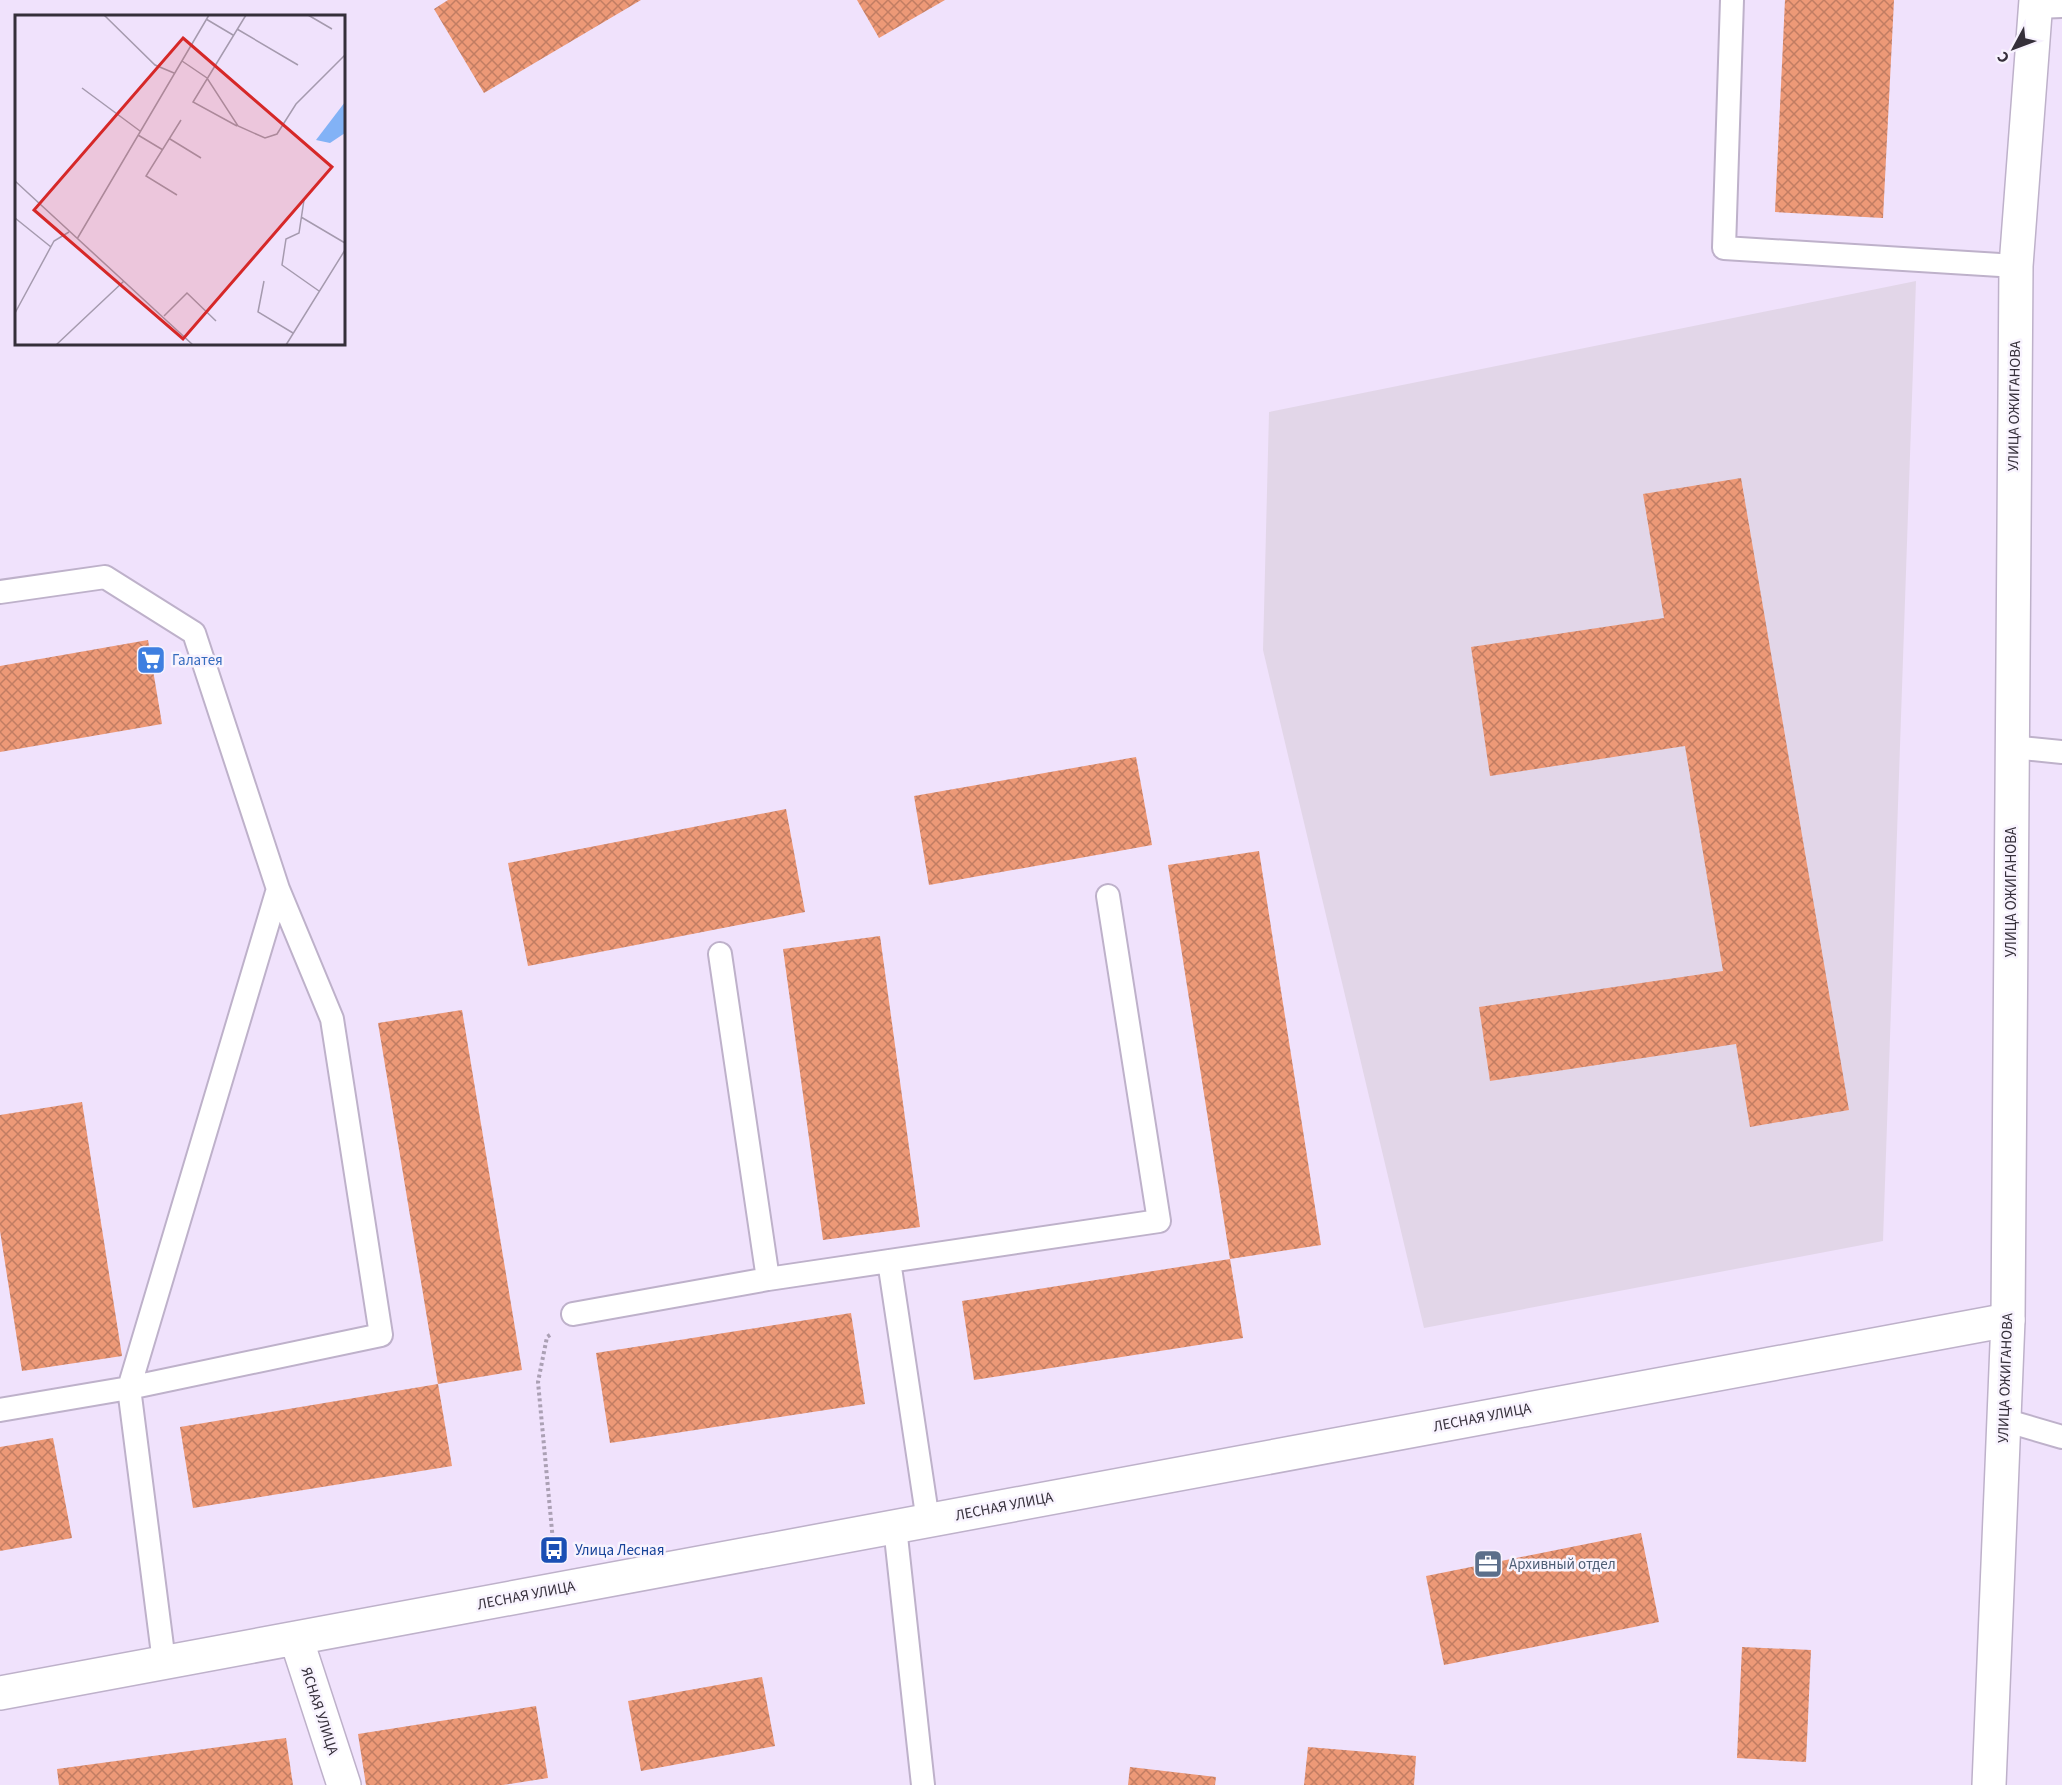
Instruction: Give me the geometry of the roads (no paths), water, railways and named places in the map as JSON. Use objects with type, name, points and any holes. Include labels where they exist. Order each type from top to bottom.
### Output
[{"type":"street","name":"УЛИЦА ОЖИГАНОВА","points":[[1989,1785],[2008,1320],[2016,267],[2045,4]]},
{"type":"street","name":"ЛЕСНАЯ УЛИЦА","points":[[0,1693],[2008,1320]]},
{"type":"street","name":"ЯСНАЯ УЛИЦА","points":[[296,1638],[344,1785]]},
{"type":"lane","points":[[1732,0],[1724,248],[2016,267]]},
{"type":"lane","points":[[0,592],[105,576],[194,633],[278,889],[332,1019],[381,1335],[129,1388],[0,1410]]},
{"type":"lane","points":[[2012,747],[2062,752]]},
{"type":"lane","points":[[164,1662],[129,1388],[278,889]]},
{"type":"lane","points":[[573,1314],[768,1279],[1159,1221],[1108,896]]},
{"type":"lane","points":[[720,954],[768,1279]]},
{"type":"lane","points":[[889,1261],[928,1521]]},
{"type":"lane","points":[[2004,1420],[2062,1437]]},
{"type":"lane","points":[[895,1527],[923,1785]]},
{"type":"place","name":"Галатея","points":[[151,660]]},
{"type":"place","name":"Улица Лесная","points":[[554,1550]]},
{"type":"place","name":"Архивный отдел","points":[[1488,1564]]}]
